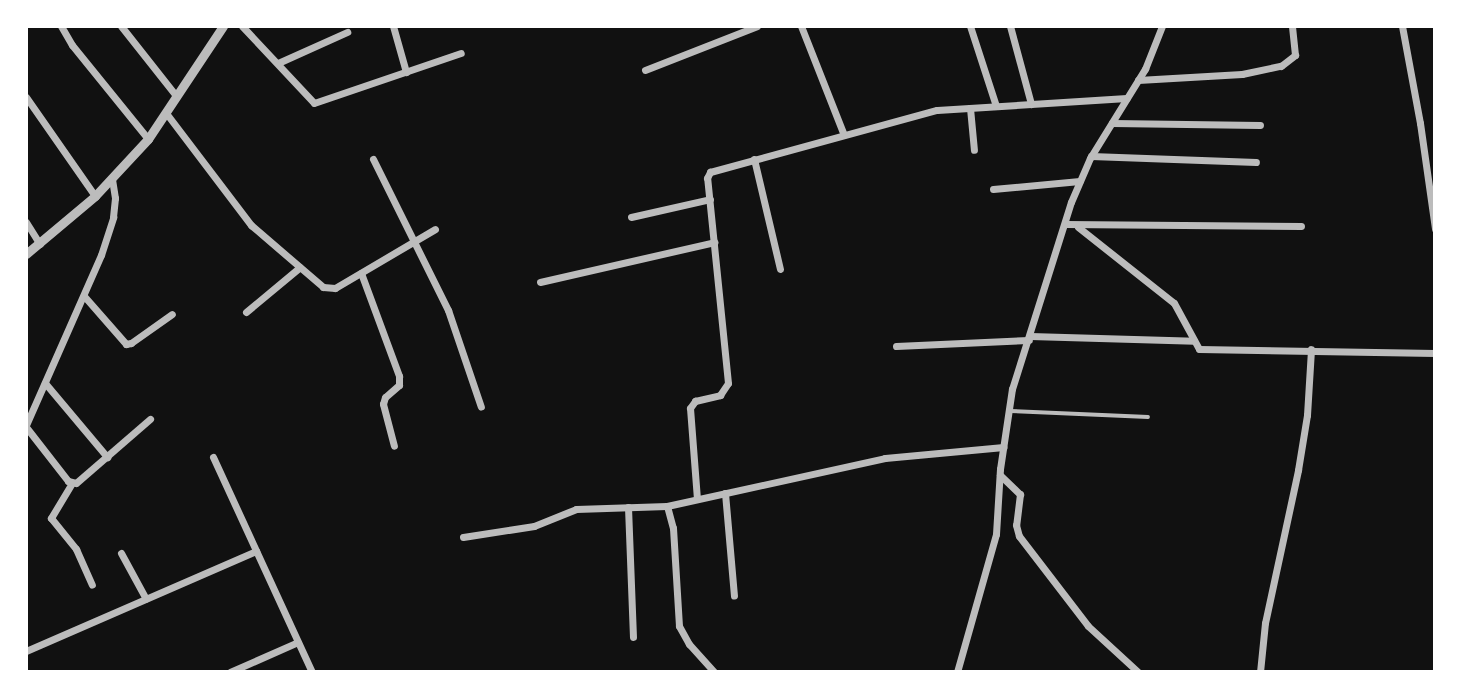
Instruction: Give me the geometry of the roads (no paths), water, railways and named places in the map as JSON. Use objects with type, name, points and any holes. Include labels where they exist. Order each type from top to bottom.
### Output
[{"type":"street","points":[[61,26],[72,45],[148,139]]},
{"type":"street","points":[[121,26],[177,97]]},
{"type":"street","points":[[26,254],[95,197],[148,139],[223,26]]},
{"type":"street","points":[[243,26],[314,103],[461,53]]},
{"type":"street","points":[[393,26],[406,72]]},
{"type":"street","points":[[645,69],[757,26]]},
{"type":"street","points":[[801,26],[844,135]]},
{"type":"street","points":[[970,26],[996,106]]},
{"type":"street","points":[[1010,26],[1031,104]]},
{"type":"street","points":[[957,672],[996,534],[1003,447],[1012,389],[1080,181],[1091,156],[1138,80],[1162,26]]},
{"type":"street","points":[[1138,80],[1242,74],[1281,66],[1295,55],[1292,26]]},
{"type":"street","points":[[1402,26],[1420,122],[1435,229]]},
{"type":"street","points":[[278,63],[347,32]]},
{"type":"street","points":[[26,97],[95,197]]},
{"type":"street","points":[[697,499],[690,408],[695,401],[720,395],[728,383],[710,199],[710,172],[937,110],[1127,98]]},
{"type":"street","points":[[970,108],[974,150]]},
{"type":"street","points":[[166,113],[244,216],[328,289],[435,229]]},
{"type":"street","points":[[1112,123],[1260,125]]},
{"type":"street","points":[[1091,156],[1256,162]]},
{"type":"street","points":[[373,159],[454,325],[481,407]]},
{"type":"street","points":[[754,159],[780,269]]},
{"type":"street","points":[[72,483],[26,426],[84,296],[113,217],[115,198],[112,178]]},
{"type":"street","points":[[993,189],[1080,181]]},
{"type":"street","points":[[631,217],[710,199]]},
{"type":"street","points":[[26,222],[40,244]]},
{"type":"street","points":[[1065,224],[1078,227],[1301,226]]},
{"type":"street","points":[[1078,227],[1174,303],[1199,349],[1435,353]]},
{"type":"street","points":[[540,282],[714,242]]},
{"type":"street","points":[[246,312],[300,267]]},
{"type":"street","points":[[360,273],[400,380],[383,404],[394,446]]},
{"type":"street","points":[[84,296],[126,344],[172,314]]},
{"type":"street","points":[[896,346],[1029,338],[1194,341]]},
{"type":"street","points":[[1259,672],[1265,623],[1288,526],[1300,456],[1311,349]]},
{"type":"street","points":[[45,383],[107,457]]},
{"type":"street","points":[[92,585],[76,549],[51,518],[72,483],[76,483],[150,419]]},
{"type":"street","points":[[463,537],[534,526],[576,509],[667,506],[886,458],[1003,447]]},
{"type":"street","points":[[213,457],[312,672]]},
{"type":"street","points":[[1000,475],[1020,494],[1016,525],[1019,536],[1088,626],[1138,672]]},
{"type":"street","points":[[725,493],[734,596]]},
{"type":"street","points":[[667,506],[673,528],[679,626],[683,636],[714,672]]},
{"type":"street","points":[[628,507],[634,637]]},
{"type":"street","points":[[26,651],[256,551]]},
{"type":"street","points":[[121,553],[146,599]]},
{"type":"street","points":[[230,672],[298,642]]},
{"type":"lane","points":[[1008,411],[1148,417]]}]
